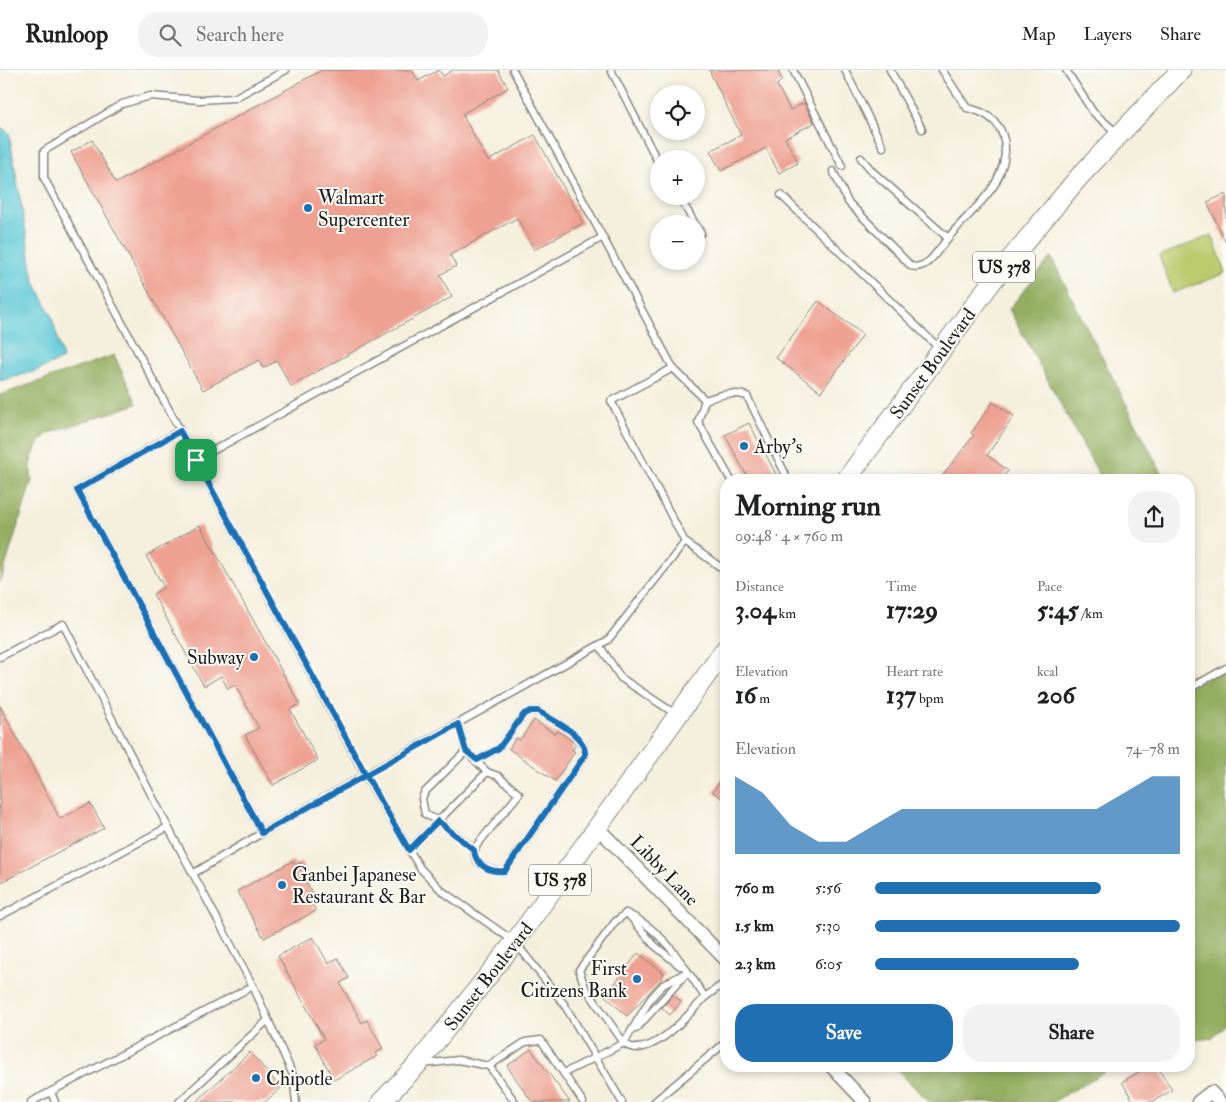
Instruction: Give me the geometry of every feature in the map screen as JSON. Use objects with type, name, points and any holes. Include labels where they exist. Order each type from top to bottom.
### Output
[{"type":"main road","name":"Sunset Boulevard","points":[[850,474],[993,280],[1036,228],[1174,74]]},
{"type":"main road","name":"Sunset Boulevard","points":[[381,1102],[417,1065],[515,942],[720,656]]},
{"type":"street","name":"Libby Lane","points":[[597,827],[720,954]]},
{"type":"street","points":[[837,1072],[866,1102]]},
{"type":"street","points":[[1198,1102],[1211,1092],[1220,1102]]},
{"type":"lane","points":[[286,70],[234,98],[199,100],[150,96],[122,104],[44,151],[44,178],[366,775],[420,868],[442,891],[515,942],[564,1004],[622,1102]]},
{"type":"lane","points":[[514,70],[673,368],[705,400]]},
{"type":"lane","points":[[611,70],[652,150]]},
{"type":"lane","points":[[793,70],[842,166]]},
{"type":"lane","points":[[845,70],[883,147]]},
{"type":"lane","points":[[890,70],[922,129]]},
{"type":"lane","points":[[834,170],[848,202],[911,266],[917,268],[927,263],[996,183],[1006,148],[1001,131],[996,123],[980,111],[967,108],[942,70]]},
{"type":"lane","points":[[1066,70],[1093,112],[1119,135]]},
{"type":"lane","points":[[861,158],[873,172],[948,238]]},
{"type":"lane","points":[[781,195],[941,350]]},
{"type":"lane","points":[[196,460],[603,238]]},
{"type":"lane","points":[[673,368],[611,401],[685,542],[720,567]]},
{"type":"lane","points":[[705,400],[728,393],[747,396],[785,474]]},
{"type":"lane","points":[[705,400],[698,422],[728,474]]},
{"type":"lane","points":[[180,431],[77,490],[262,833]]},
{"type":"lane","points":[[194,873],[262,833],[608,640],[685,542]]},
{"type":"lane","points":[[0,657],[63,624],[253,986],[293,1075],[296,1102]]},
{"type":"lane","points":[[599,645],[621,678],[677,716]]},
{"type":"lane","points":[[1195,686],[1226,668]]},
{"type":"lane","points":[[466,751],[424,793],[422,799],[425,814],[438,821],[474,850],[478,863],[496,872],[505,871],[585,755],[586,747],[581,740],[538,711],[530,711],[524,714],[499,748],[477,760]]},
{"type":"lane","points":[[458,724],[466,751],[487,772],[498,776],[518,794],[474,850]]},
{"type":"lane","points":[[409,850],[487,772]]},
{"type":"lane","points":[[0,916],[168,827]]},
{"type":"lane","points":[[626,913],[654,945],[687,972]]},
{"type":"lane","points":[[626,913],[645,921],[657,933],[705,997]]},
{"type":"lane","points":[[626,913],[615,922],[580,970],[585,987],[627,1046],[645,1047],[656,1043],[705,997],[720,986]]},
{"type":"lane","points":[[564,1073],[624,1043],[687,972]]},
{"type":"lane","points":[[31,1102],[253,986]]},
{"type":"lane","points":[[179,1102],[268,1020]]},
{"type":"lane","points":[[489,1066],[525,1042],[541,1040],[583,1102]]},
{"type":"lane","points":[[654,1102],[720,1047]]},
{"type":"lane","points":[[417,1065],[458,1060],[489,1066],[515,1102]]},
{"type":"lane","points":[[51,1092],[56,1102]]},
{"type":"green space","points":[[1212,235],[1226,273],[1173,293],[1159,256]]},
{"type":"green space","points":[[1051,257],[1162,474],[1099,474],[1009,309]]},
{"type":"green space","points":[[114,355],[137,404],[47,434],[36,447],[30,465],[32,480],[0,583],[0,395]]},
{"type":"green space","points":[[1226,675],[1226,1024],[1212,1038],[1195,1040],[1195,676]]},
{"type":"green space","points":[[899,1072],[1104,1072],[1053,1102],[929,1102]]},
{"type":"water","points":[[0,127],[9,133],[34,280],[52,317],[63,359],[33,372],[0,381]]},
{"type":"building","points":[[322,70],[412,70],[418,81],[439,70],[443,76],[453,70],[498,70],[508,88],[462,114],[488,161],[535,135],[583,223],[534,250],[517,218],[450,255],[456,266],[440,275],[452,297],[291,386],[277,361],[263,368],[259,360],[203,390],[71,152],[92,140],[116,183]]},
{"type":"building","points":[[709,70],[777,70],[782,80],[777,85],[790,110],[804,103],[814,123],[785,138],[798,163],[779,173],[766,148],[721,171],[710,151],[741,135]]},
{"type":"building","points":[[1226,194],[1226,243],[1207,202]]},
{"type":"building","points":[[818,301],[863,335],[821,392],[776,358]]},
{"type":"building","points":[[993,402],[1014,416],[987,455],[1008,471],[1005,474],[944,474],[974,435],[971,433]]},
{"type":"building","points":[[749,423],[776,474],[746,474],[725,435]]},
{"type":"building","points":[[200,525],[300,704],[290,709],[318,760],[273,785],[245,735],[259,728],[235,685],[228,689],[221,676],[204,686],[153,594],[164,587],[146,556]]},
{"type":"building","points":[[0,706],[60,819],[90,803],[104,828],[0,883]]},
{"type":"building","points":[[534,720],[555,734],[558,731],[576,744],[572,750],[575,752],[555,781],[509,749],[516,738],[520,740]]},
{"type":"building","points":[[720,781],[720,797],[713,792]]},
{"type":"building","points":[[293,861],[296,865],[301,862],[310,879],[306,881],[317,903],[313,906],[316,911],[264,938],[237,891]]},
{"type":"building","points":[[313,937],[328,963],[338,958],[349,978],[340,983],[362,1023],[367,1020],[383,1049],[375,1053],[377,1056],[334,1080],[315,1044],[324,1039],[278,956]]},
{"type":"building","points":[[638,953],[664,973],[660,981],[627,1016],[605,996]]},
{"type":"building","points":[[673,995],[681,1002],[670,1015],[662,1008]]},
{"type":"building","points":[[531,1049],[570,1102],[532,1102],[507,1066]]},
{"type":"building","points":[[250,1052],[281,1088],[265,1102],[196,1102]]},
{"type":"building","points":[[1138,1072],[1160,1072],[1172,1090],[1152,1102],[1134,1102],[1122,1082]]},
{"type":"place","name":"Walmart Supercenter","points":[[308,208]]},
{"type":"place","name":"Arby's","points":[[744,446]]},
{"type":"place","name":"Subway","points":[[254,657]]},
{"type":"place","name":"Ganbei Japanese Restaurant & Bar","points":[[282,885]]},
{"type":"place","name":"First Citizens Bank","points":[[637,979]]},
{"type":"place","name":"Chipotle","points":[[256,1078]]},
{"type":"route","points":[[196,460],[180,431],[77,490],[262,833],[366,775],[458,724],[466,751],[477,760],[499,748],[524,714],[530,711],[538,711],[581,740],[586,747],[585,755],[505,871],[496,872],[478,863],[474,850],[438,821],[409,850],[366,775],[196,460]]}]
